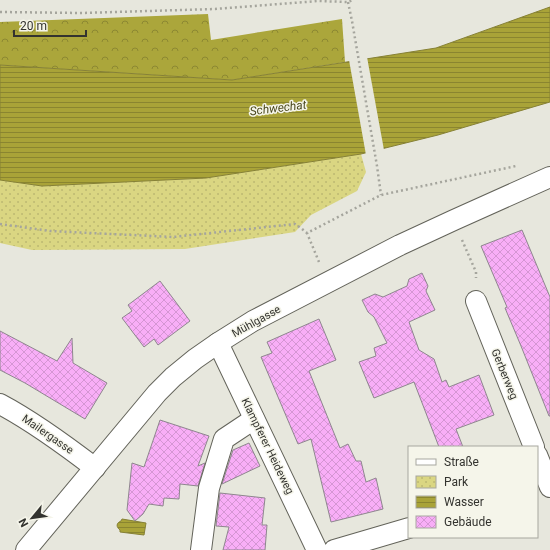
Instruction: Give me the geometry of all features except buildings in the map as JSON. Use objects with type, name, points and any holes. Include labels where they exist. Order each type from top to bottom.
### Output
[{"type":"street","name":"Mühlgasse","points":[[26,550],[157,393],[173,377],[195,359],[253,321],[400,245],[550,177]]},
{"type":"street","name":"Gerberweg","points":[[476,301],[534,446]]},
{"type":"street","name":"Klampferer Heideweg","points":[[218,343],[317,550]]},
{"type":"street","name":"Mailergasse","points":[[0,404],[23,416],[95,468]]},
{"type":"street","points":[[201,550],[209,488],[224,439],[254,419]]},
{"type":"street","points":[[538,457],[550,487]]},
{"type":"street","points":[[538,496],[550,493]]},
{"type":"street","points":[[334,550],[408,528]]},
{"type":"path","points":[[0,12],[90,13],[215,9],[318,1],[348,2],[353,0]]},
{"type":"path","points":[[348,2],[381,195]]},
{"type":"path","points":[[307,233],[381,195],[518,166]]},
{"type":"path","points":[[454,220],[476,272],[476,301]]},
{"type":"path","points":[[0,224],[50,231],[173,237],[295,224],[307,233],[319,263],[329,282]]},
{"type":"green space","points":[[208,14],[211,40],[342,19],[345,62],[232,80],[0,65],[0,22]]},
{"type":"green space","points":[[361,154],[366,172],[357,191],[311,215],[295,232],[185,249],[32,250],[0,243],[0,180],[42,186],[206,178]]},
{"type":"water","name":"Schwechat","points":[[550,7],[550,102],[438,135],[361,154],[206,178],[42,186],[0,180],[0,65],[232,80],[436,48]]},
{"type":"water","points":[[122,519],[146,523],[144,535],[120,532],[117,525]]},
{"type":"pier","points":[[367,57],[384,150],[366,155],[349,60]]}]
